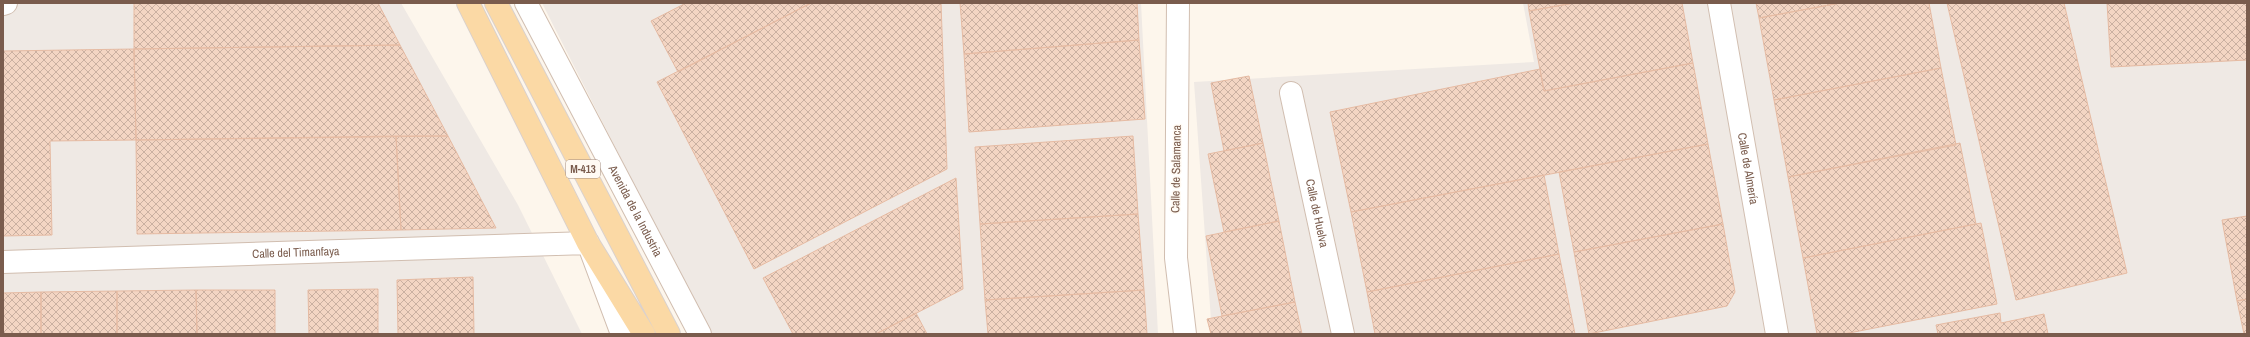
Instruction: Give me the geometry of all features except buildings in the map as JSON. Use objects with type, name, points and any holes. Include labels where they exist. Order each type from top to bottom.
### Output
[{"type":"main road","name":"M-413","points":[[468,3],[588,242],[644,334]]},
{"type":"main road","name":"M-413","points":[[496,3],[669,334]]},
{"type":"street","name":"Avenida de la Industria","points":[[526,3],[700,334]]},
{"type":"street","name":"Calle de Salamanca","points":[[1178,3],[1176,258],[1185,334]]},
{"type":"street","name":"Calle de Almería","points":[[1719,3],[1777,334]]},
{"type":"street","name":"Calle de Huelva","points":[[1291,93],[1342,334]]},
{"type":"street","name":"Calle del Timanfaya","points":[[3,262],[588,242]]},
{"type":"street","points":[[588,242],[622,334]]},
{"type":"shaded area","points":[[3,3],[401,3],[518,205],[582,334],[3,334]]},
{"type":"shaded area","points":[[542,3],[1141,3],[1158,334],[710,334]]},
{"type":"shaded area","points":[[1523,3],[2247,3],[2247,334],[1212,334],[1194,82],[1534,62]]}]
